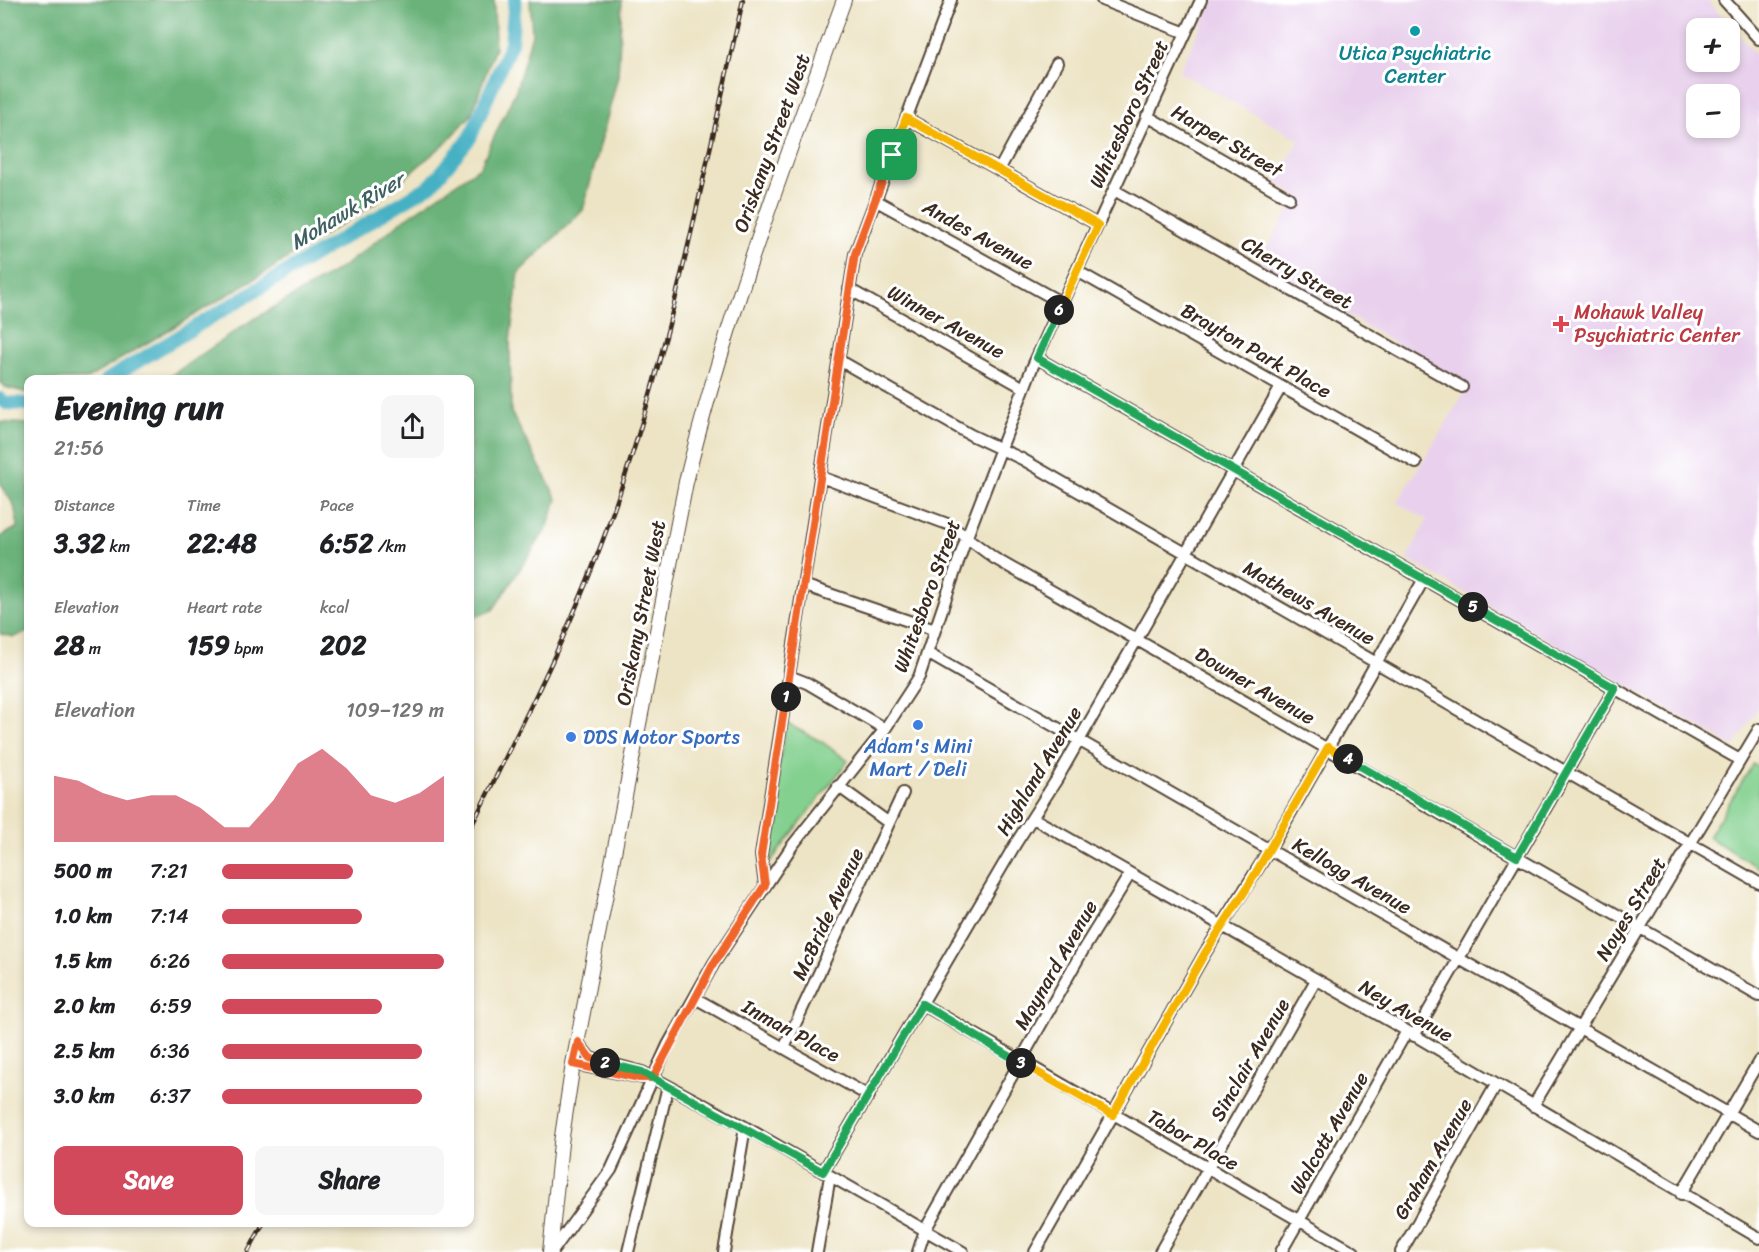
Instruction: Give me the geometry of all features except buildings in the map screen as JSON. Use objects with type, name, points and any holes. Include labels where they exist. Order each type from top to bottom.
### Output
[{"type":"main road","name":"Oriskany Street West","points":[[551,1252],[561,1143],[573,1064],[686,482],[705,403],[736,301],[844,0]]},
{"type":"street","points":[[765,885],[761,855],[855,254],[951,0]]},
{"type":"street","points":[[1102,0],[1186,33]]},
{"type":"street","name":"Whitesboro Street","points":[[551,1252],[611,1170],[653,1078],[695,998],[765,885],[838,786],[885,729],[912,690],[966,539],[1024,388],[1201,0]]},
{"type":"street","points":[[1724,0],[1759,39]]},
{"type":"street","points":[[999,170],[1057,63]]},
{"type":"street","name":"Harper Street","points":[[1147,116],[1289,198]]},
{"type":"street","points":[[906,118],[1098,225]]},
{"type":"street","name":"Cherry Street","points":[[1114,190],[1462,387]]},
{"type":"street","name":"Andes Avenue","points":[[875,200],[1062,303]]},
{"type":"street","name":"Brayton Park Place","points":[[1077,271],[1416,463]]},
{"type":"street","name":"Winner Avenue","points":[[849,289],[1024,388]]},
{"type":"street","points":[[1037,358],[1740,760]]},
{"type":"street","name":"Mathews Avenue","points":[[839,360],[1000,450],[1022,459],[1186,552],[1759,883]]},
{"type":"street","name":"Highland Avenue","points":[[827,1174],[922,1004],[1016,843],[1080,740],[1281,387]]},
{"type":"street","name":"Downer Avenue","points":[[821,477],[950,525],[993,558],[1328,747],[1759,996]]},
{"type":"street","points":[[1035,1252],[1424,579]]},
{"type":"street","points":[[803,585],[935,630]]},
{"type":"street","name":"Kellogg Avenue","points":[[927,653],[1759,1131]]},
{"type":"street","points":[[789,676],[807,683],[885,729]]},
{"type":"street","name":"Walcott Avenue","points":[[1281,1252],[1410,1034],[1460,959],[1615,688]]},
{"type":"street","name":"Noyes Street","points":[[1533,1106],[1759,729]]},
{"type":"street","points":[[838,786],[889,824]]},
{"type":"street","name":"McBride Avenue","points":[[784,1048],[903,793]]},
{"type":"street","name":"Ney Avenue","points":[[1033,818],[1410,1034],[1759,1238]]},
{"type":"street","name":"Maynard Avenue","points":[[918,1252],[925,1230],[1130,874]]},
{"type":"street","name":"Sinclair Avenue","points":[[1160,1252],[1316,980]]},
{"type":"street","name":"Inman Place","points":[[695,998],[869,1096]]},
{"type":"street","name":"Tabor Place","points":[[922,1004],[1354,1252]]},
{"type":"street","points":[[578,1042],[590,1058],[642,1072],[745,1127],[963,1252]]},
{"type":"street","points":[[1682,1194],[1759,1061]]},
{"type":"street","points":[[573,1064],[639,1078],[653,1078]]},
{"type":"street","name":"Graham Avenue","points":[[1401,1252],[1496,1085]]},
{"type":"street","points":[[628,1252],[668,1086]]},
{"type":"street","points":[[724,1252],[745,1127]]},
{"type":"street","points":[[817,1252],[827,1174]]},
{"type":"shaded area","name":"Mohawk Valley Psychiatric Center","points":[[1213,0],[1707,0],[1723,18],[1686,18],[1686,72],[1740,72],[1740,37],[1759,58],[1759,706],[1734,747],[1407,559],[1427,520],[1397,503],[1468,387],[1259,262],[1297,196],[1275,183],[1300,140],[1179,72]]},
{"type":"green space","points":[[0,0],[494,0],[495,48],[471,115],[448,141],[376,202],[269,270],[94,375],[24,375],[24,392],[5,387],[0,381]]},
{"type":"green space","points":[[530,0],[622,0],[618,76],[583,210],[519,272],[510,341],[511,412],[557,499],[547,528],[493,610],[474,617],[474,375],[172,375],[249,322],[343,267],[406,218],[480,167],[516,90],[532,34]]},
{"type":"green space","points":[[0,422],[24,424],[24,633],[14,637],[0,634],[0,537],[18,527],[14,505],[0,484]]},
{"type":"green space","points":[[786,723],[822,742],[848,761],[771,861],[765,857]]},
{"type":"green space","points":[[1753,764],[1759,768],[1759,868],[1708,837]]},
{"type":"waterway","name":"Mohawk River","points":[[115,375],[431,185],[470,138],[511,43],[515,0]]},
{"type":"waterway","name":"Mohawk River","points":[[0,399],[6,403],[24,404]]},
{"type":"railway","points":[[474,821],[569,623],[622,486],[663,349],[697,209],[743,0]]},
{"type":"railway","points":[[248,1252],[261,1227]]},
{"type":"place","name":"Utica Psychiatric Center","points":[[1415,31]]},
{"type":"place","name":"Mohawk Valley Psychiatric Center","points":[[1561,324]]},
{"type":"place","name":"Adam's Mini Mart / Deli","points":[[918,725]]},
{"type":"place","name":"DDS Motor Sports","points":[[571,737]]},
{"type":"route","points":[[892,155],[855,254],[761,855],[765,885],[714,963],[668,1045],[653,1078],[639,1078],[573,1064],[578,1042],[590,1058],[642,1072],[653,1078],[745,1127],[823,1172],[922,1004],[1113,1115],[1205,953],[1247,888],[1328,747],[1517,857],[1615,688],[1037,358],[1098,225],[906,118],[892,155]]}]
